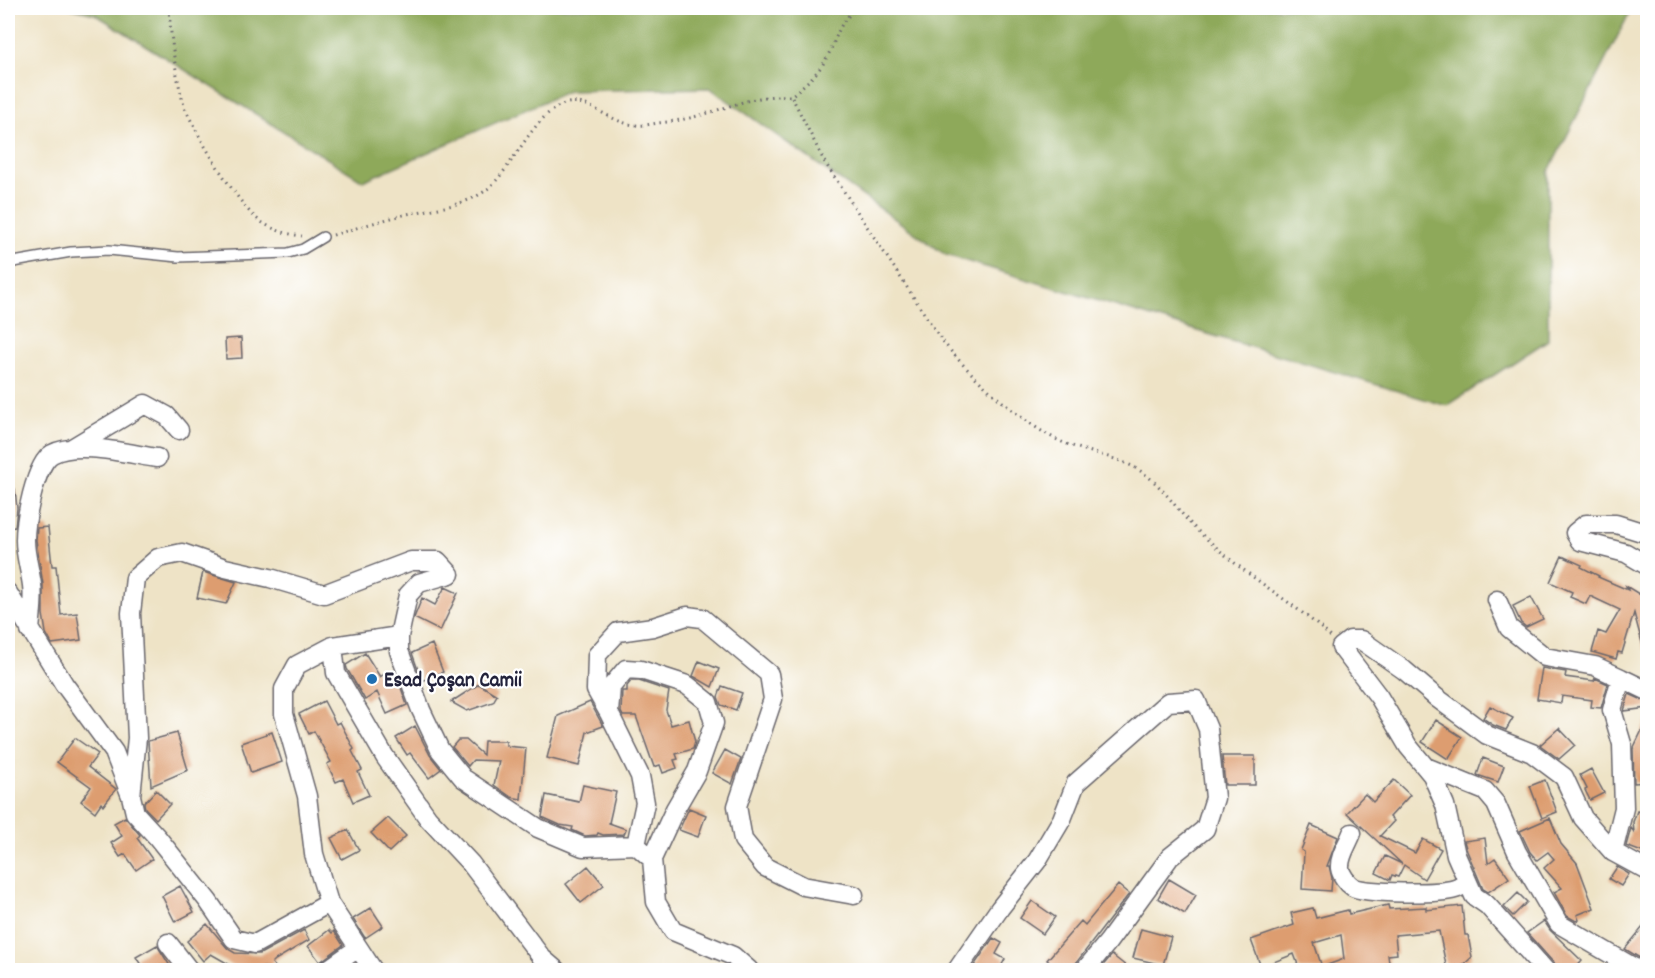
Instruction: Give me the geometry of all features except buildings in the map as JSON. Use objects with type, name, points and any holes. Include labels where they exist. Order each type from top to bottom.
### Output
[{"type":"street","points":[[70,449],[145,404],[167,416],[179,430]]},
{"type":"street","points":[[30,631],[32,585],[25,540],[30,500],[42,465],[51,454],[86,448],[157,458]]},
{"type":"street","points":[[1647,534],[1616,524],[1586,524],[1575,533],[1580,541],[1626,553],[1647,566]]},
{"type":"street","points":[[131,796],[137,738],[131,613],[135,578],[158,558],[182,553],[225,568],[324,594],[411,561],[438,561],[450,574],[419,583],[408,595],[399,636],[399,651],[440,750],[463,778],[538,828],[583,847],[636,845],[652,859]]},
{"type":"street","points":[[8,593],[64,684],[114,752],[135,813],[208,901],[234,939],[255,944],[329,903]]},
{"type":"street","points":[[1497,600],[1509,628],[1545,657],[1595,666],[1647,691]]},
{"type":"street","points":[[636,845],[645,803],[640,776],[596,690],[597,655],[618,632],[653,627],[687,616],[702,618],[769,674],[772,699],[737,806],[743,840],[765,867],[784,877],[803,886],[854,895]]},
{"type":"street","points":[[373,970],[329,903],[314,854],[308,796],[284,714],[284,689],[297,665],[333,646],[399,636]]},
{"type":"street","points":[[1545,970],[1487,905],[1474,896],[1456,855],[1445,806],[1426,767],[1408,746],[1379,697],[1341,647],[1350,640],[1361,640],[1404,670],[1486,735],[1532,753],[1564,777],[1583,818],[1612,852],[1647,871]]},
{"type":"street","points":[[333,646],[336,673],[385,757],[428,818],[471,864],[542,958],[556,970]]},
{"type":"street","points":[[609,713],[611,687],[626,669],[641,670],[687,685],[708,702],[714,723],[697,771],[675,809],[652,859],[656,902],[673,931],[733,956],[749,970]]},
{"type":"street","points":[[1612,852],[1624,808],[1622,744],[1612,710],[1621,678]]},
{"type":"street","points":[[957,970],[1000,908],[1037,861],[1062,819],[1076,783],[1168,702],[1196,700],[1208,729],[1215,798],[1205,829],[1170,857],[1085,970]]},
{"type":"street","points":[[1426,767],[1485,792],[1496,804],[1516,852],[1559,924],[1638,970]]},
{"type":"street","points":[[1352,833],[1340,866],[1342,874],[1352,886],[1375,892],[1443,891],[1456,889],[1467,882]]},
{"type":"street","points":[[168,943],[189,970]]},
{"type":"street","points":[[327,970],[358,948]]},
{"type":"lane","points":[[8,263],[70,252],[109,250],[178,256],[288,253],[303,249],[323,237]]},
{"type":"path","points":[[169,8],[171,48],[187,114],[243,205],[254,217],[278,231],[303,237],[323,237],[403,215],[449,207],[476,196],[497,180],[539,123],[563,104],[576,102],[589,104],[616,121],[637,125],[686,119],[758,97],[791,96],[818,71],[827,58],[839,28],[851,12],[858,8]]},
{"type":"path","points":[[791,96],[824,161],[941,339],[956,358],[1042,432],[1062,442],[1126,463],[1151,479],[1191,525],[1218,549],[1248,574],[1311,618],[1341,647]]},
{"type":"green space","points":[[70,8],[1632,8],[1548,173],[1548,340],[1447,406],[946,255],[710,88],[568,91],[363,181],[95,14]]},
{"type":"place","name":"Esad Çoşan Camii","points":[[372,679]]}]
